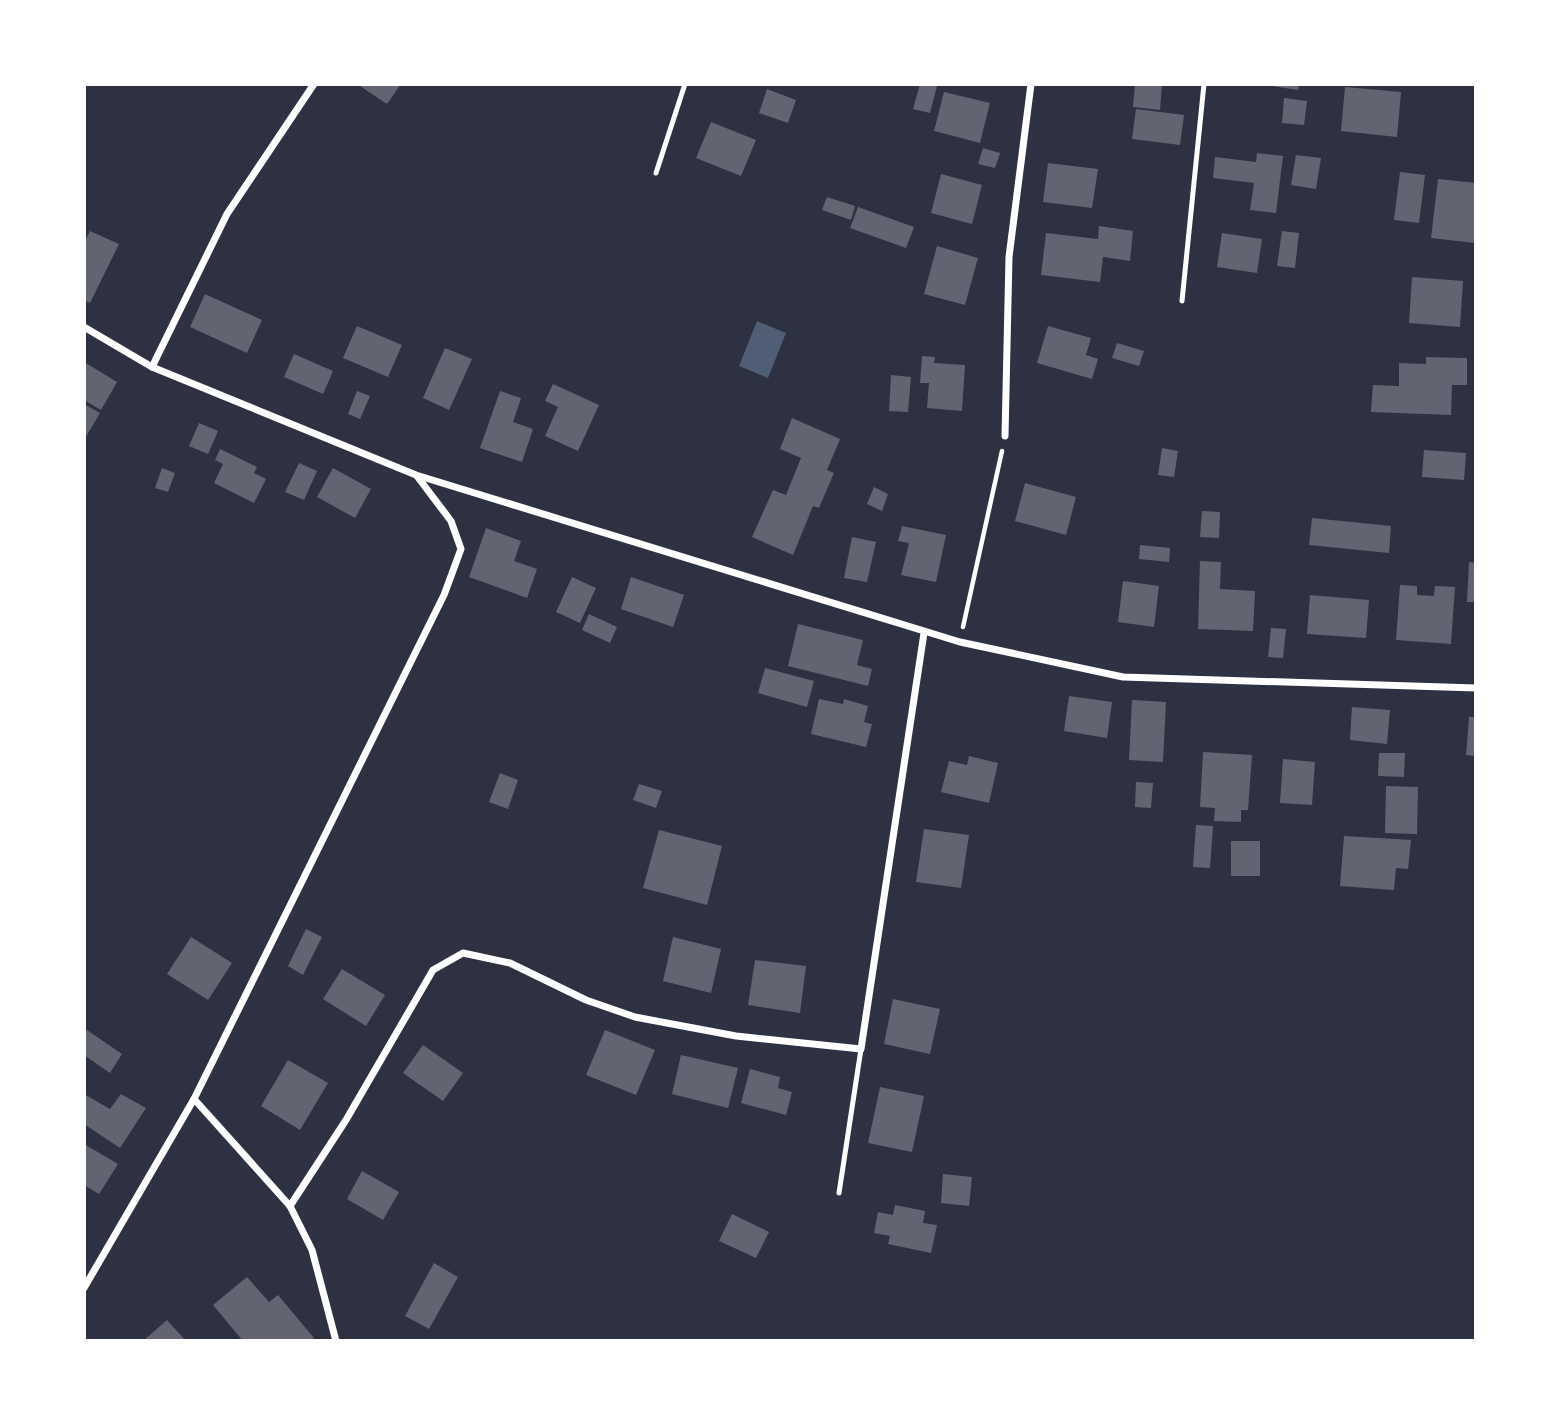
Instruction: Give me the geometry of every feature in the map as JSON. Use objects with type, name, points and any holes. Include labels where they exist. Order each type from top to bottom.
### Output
[{"type":"street","points":[[152,367],[227,214],[314,84]]},
{"type":"street","points":[[1005,436],[1009,257],[1031,84]]},
{"type":"street","points":[[84,327],[152,367],[416,475],[924,633],[1123,677],[1476,688]]},
{"type":"street","points":[[84,1288],[194,1099],[432,619],[461,549],[451,521],[416,475]]},
{"type":"street","points":[[290,1206],[346,1120],[433,970],[463,953],[510,963],[586,1000],[635,1017],[736,1036],[861,1049],[924,633]]},
{"type":"street","points":[[194,1099],[290,1206],[312,1250],[336,1341]]},
{"type":"lane","points":[[656,173],[685,84]]},
{"type":"lane","points":[[1182,301],[1204,84]]},
{"type":"lane","points":[[839,1193],[861,1049]]},
{"type":"path","points":[[960,642],[1005,436]]},
{"type":"water","points":[[757,321],[786,333],[768,378],[739,366]]},
{"type":"building","points":[[357,84],[401,84],[387,104]]},
{"type":"building","points":[[920,84],[937,86],[930,113],[913,109]]},
{"type":"building","points":[[1135,84],[1162,84],[1160,110],[1133,107]]},
{"type":"building","points":[[1258,84],[1299,84],[1298,90]]},
{"type":"building","points":[[1345,87],[1401,92],[1397,137],[1341,131]]},
{"type":"building","points":[[767,89],[796,100],[788,123],[759,113]]},
{"type":"building","points":[[944,92],[990,103],[980,143],[934,131]]},
{"type":"building","points":[[1284,98],[1307,101],[1304,125],[1282,123]]},
{"type":"building","points":[[1136,109],[1184,115],[1180,145],[1132,139]]},
{"type":"building","points":[[711,122],[756,140],[741,176],[696,158]]},
{"type":"building","points":[[983,148],[1000,153],[995,168],[978,164]]},
{"type":"building","points":[[1257,153],[1283,156],[1276,213],[1250,210],[1254,183],[1213,178],[1215,157],[1256,162]]},
{"type":"building","points":[[1296,155],[1321,158],[1316,189],[1291,185]]},
{"type":"building","points":[[1048,163],[1098,169],[1092,208],[1043,202]]},
{"type":"building","points":[[1400,172],[1425,175],[1419,223],[1394,220]]},
{"type":"building","points":[[941,174],[982,185],[972,224],[931,213]]},
{"type":"building","points":[[1438,179],[1476,183],[1475,243],[1431,238]]},
{"type":"building","points":[[827,197],[855,206],[851,220],[822,210]]},
{"type":"building","points":[[858,207],[914,227],[906,248],[850,228]]},
{"type":"building","points":[[1099,226],[1133,231],[1130,261],[1103,257],[1100,282],[1041,275],[1046,233],[1098,239]]},
{"type":"building","points":[[90,231],[119,244],[90,303],[84,300],[84,243]]},
{"type":"building","points":[[1282,231],[1299,233],[1295,268],[1277,266]]},
{"type":"building","points":[[1222,233],[1262,239],[1257,273],[1217,267]]},
{"type":"building","points":[[937,246],[978,258],[965,305],[924,294]]},
{"type":"building","points":[[1412,277],[1463,281],[1460,327],[1409,323]]},
{"type":"building","points":[[205,294],[262,320],[247,353],[190,327]]},
{"type":"building","points":[[357,326],[402,345],[388,377],[343,358]]},
{"type":"building","points":[[1048,326],[1091,338],[1086,355],[1098,359],[1092,379],[1037,363]]},
{"type":"building","points":[[1117,343],[1144,351],[1139,366],[1112,358]]},
{"type":"building","points":[[445,348],[472,359],[449,410],[423,398]]},
{"type":"building","points":[[294,354],[333,371],[323,394],[284,377]]},
{"type":"building","points":[[922,356],[935,357],[934,363],[965,365],[962,411],[927,408],[929,383],[920,383]]},
{"type":"building","points":[[1426,357],[1467,358],[1467,385],[1452,385],[1451,415],[1371,412],[1373,385],[1399,386],[1399,363],[1426,364]]},
{"type":"building","points":[[84,362],[117,382],[101,410],[84,400]]},
{"type":"building","points":[[891,375],[911,377],[908,412],[889,411]]},
{"type":"building","points":[[553,384],[599,405],[578,451],[545,436],[558,407],[545,401]]},
{"type":"building","points":[[357,391],[370,396],[360,419],[348,414]]},
{"type":"building","points":[[500,391],[521,398],[513,422],[533,429],[522,462],[480,448]]},
{"type":"building","points":[[84,404],[100,413],[84,440]]},
{"type":"building","points":[[792,418],[840,439],[827,470],[834,473],[819,508],[813,506],[793,555],[752,537],[773,490],[786,495],[801,458],[780,449]]},
{"type":"building","points":[[199,423],[218,431],[208,454],[189,446]]},
{"type":"building","points":[[1162,448],[1178,451],[1174,477],[1158,475]]},
{"type":"building","points":[[220,449],[257,467],[254,473],[266,479],[254,503],[214,483],[223,464],[215,460]]},
{"type":"building","points":[[1424,450],[1466,453],[1464,480],[1422,477]]},
{"type":"building","points":[[299,463],[317,471],[304,500],[285,492]]},
{"type":"building","points":[[162,468],[175,473],[168,492],[155,488]]},
{"type":"building","points":[[333,468],[371,489],[355,518],[317,497]]},
{"type":"building","points":[[1025,483],[1076,497],[1066,535],[1015,521]]},
{"type":"building","points":[[874,487],[888,494],[882,511],[867,504]]},
{"type":"building","points":[[1202,511],[1220,512],[1219,538],[1200,537]]},
{"type":"building","points":[[1312,518],[1391,526],[1389,553],[1309,545]]},
{"type":"building","points":[[902,526],[946,535],[936,582],[901,575],[909,543],[898,541]]},
{"type":"building","points":[[486,528],[521,541],[514,561],[537,569],[527,598],[469,577]]},
{"type":"building","points":[[852,537],[876,542],[867,582],[844,578]]},
{"type":"building","points":[[1140,545],[1170,548],[1169,562],[1139,559]]},
{"type":"building","points":[[1200,561],[1221,562],[1220,589],[1255,591],[1253,631],[1198,629]]},
{"type":"building","points":[[1469,562],[1476,563],[1476,602],[1467,602]]},
{"type":"building","points":[[572,577],[596,588],[580,623],[556,612]]},
{"type":"building","points":[[631,577],[684,595],[673,627],[621,609]]},
{"type":"building","points":[[1123,581],[1159,586],[1154,627],[1118,622]]},
{"type":"building","points":[[1400,585],[1417,586],[1417,595],[1434,596],[1435,586],[1455,587],[1451,644],[1396,640]]},
{"type":"building","points":[[1310,595],[1369,600],[1366,638],[1307,634]]},
{"type":"building","points":[[589,614],[617,627],[610,643],[582,630]]},
{"type":"building","points":[[798,624],[863,640],[857,665],[872,669],[868,686],[788,666]]},
{"type":"building","points":[[1271,628],[1286,629],[1283,658],[1268,657]]},
{"type":"building","points":[[765,668],[814,681],[807,707],[758,693]]},
{"type":"building","points":[[1069,696],[1112,702],[1107,738],[1064,731]]},
{"type":"building","points":[[819,699],[843,704],[844,699],[868,706],[864,722],[872,724],[866,747],[811,734]]},
{"type":"building","points":[[1132,700],[1166,702],[1163,762],[1129,760]]},
{"type":"building","points":[[1352,707],[1390,710],[1387,744],[1350,740]]},
{"type":"building","points":[[1469,717],[1476,717],[1476,756],[1466,755]]},
{"type":"building","points":[[1203,752],[1252,755],[1248,810],[1241,810],[1241,822],[1214,821],[1215,808],[1200,807]]},
{"type":"building","points":[[1379,753],[1405,753],[1404,777],[1378,776]]},
{"type":"building","points":[[969,756],[998,763],[989,803],[941,792],[949,761],[967,765]]},
{"type":"building","points":[[1283,759],[1315,762],[1312,805],[1280,803]]},
{"type":"building","points":[[500,773],[518,780],[508,809],[489,802]]},
{"type":"building","points":[[1136,782],[1153,783],[1151,808],[1135,807]]},
{"type":"building","points":[[639,784],[662,791],[656,808],[633,800]]},
{"type":"building","points":[[1386,786],[1418,787],[1417,834],[1385,833]]},
{"type":"building","points":[[1196,825],[1213,826],[1210,868],[1193,867]]},
{"type":"building","points":[[924,829],[969,835],[961,888],[916,882]]},
{"type":"building","points":[[659,830],[722,846],[707,905],[643,888]]},
{"type":"building","points":[[1344,836],[1411,840],[1408,869],[1396,868],[1394,890],[1340,886]]},
{"type":"building","points":[[1231,841],[1260,841],[1260,876],[1231,876]]},
{"type":"building","points":[[306,929],[322,937],[303,975],[288,966]]},
{"type":"building","points":[[191,937],[232,963],[208,1000],[167,974]]},
{"type":"building","points":[[673,937],[721,949],[711,993],[663,981]]},
{"type":"building","points":[[755,960],[806,966],[800,1013],[748,1005]]},
{"type":"building","points":[[342,969],[385,995],[366,1026],[323,999]]},
{"type":"building","points":[[893,999],[940,1009],[930,1054],[884,1044]]},
{"type":"building","points":[[84,1028],[122,1054],[110,1073],[84,1055]]},
{"type":"building","points":[[605,1030],[655,1050],[636,1095],[586,1075]]},
{"type":"building","points":[[423,1045],[463,1073],[443,1101],[403,1073]]},
{"type":"building","points":[[681,1055],[738,1068],[728,1108],[672,1094]]},
{"type":"building","points":[[288,1060],[328,1083],[300,1130],[261,1106]]},
{"type":"building","points":[[750,1069],[780,1077],[778,1088],[792,1092],[786,1115],[741,1103]]},
{"type":"building","points":[[880,1087],[924,1096],[912,1152],[868,1143]]},
{"type":"building","points":[[84,1094],[110,1109],[121,1094],[146,1108],[120,1148],[84,1124]]},
{"type":"building","points":[[84,1144],[118,1164],[99,1194],[84,1185]]},
{"type":"building","points":[[362,1171],[399,1192],[383,1220],[347,1199]]},
{"type":"building","points":[[943,1174],[972,1177],[969,1206],[941,1203]]},
{"type":"building","points":[[895,1205],[925,1211],[923,1223],[937,1225],[931,1253],[888,1244],[890,1236],[874,1233],[878,1212],[893,1215]]},
{"type":"building","points":[[732,1214],[769,1232],[756,1258],[719,1241]]},
{"type":"building","points":[[434,1263],[458,1277],[429,1329],[405,1316]]},
{"type":"building","points":[[247,1277],[269,1302],[278,1295],[314,1338],[310,1341],[243,1341],[213,1305]]},
{"type":"building","points":[[167,1320],[186,1341],[143,1341]]}]
